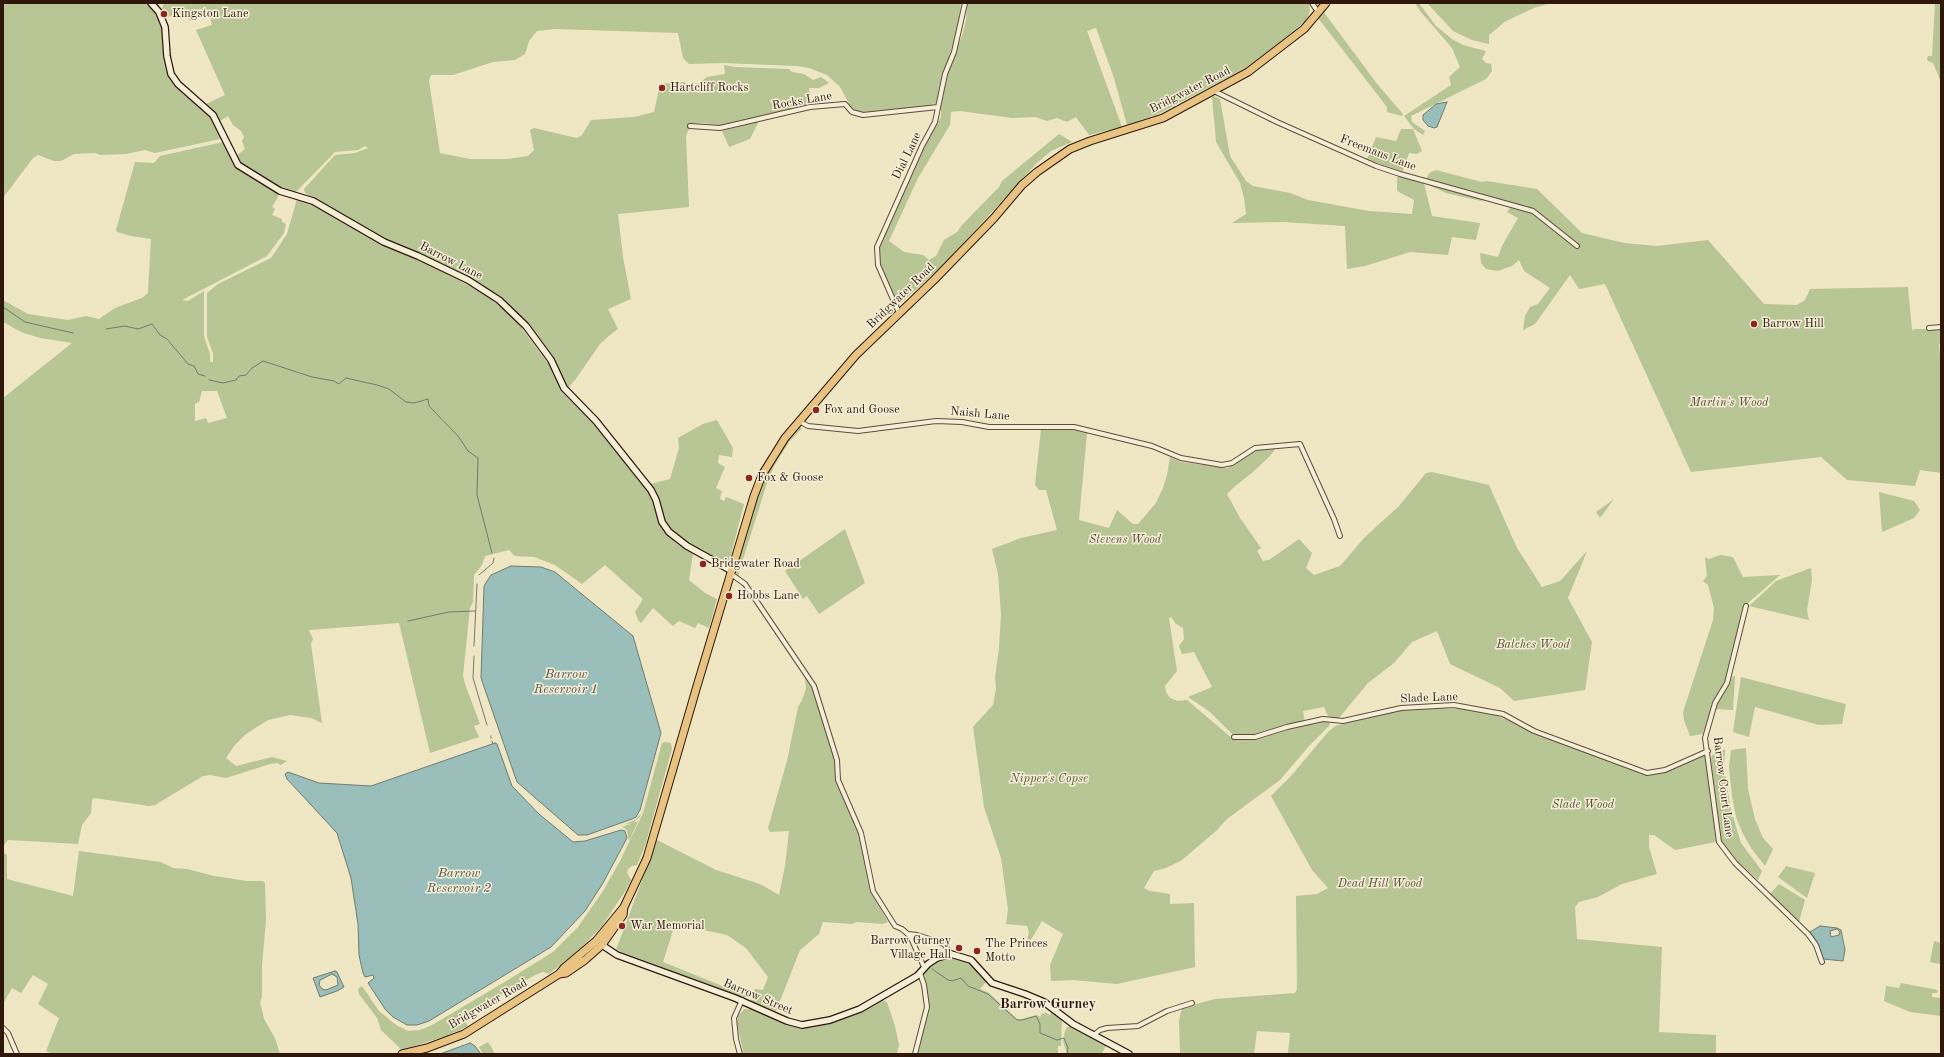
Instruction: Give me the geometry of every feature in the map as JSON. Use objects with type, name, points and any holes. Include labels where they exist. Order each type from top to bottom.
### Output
[{"type":"highway","name":"Bridgwater Road","points":[[402,1054],[427,1048],[464,1034],[559,974],[601,936],[621,910],[647,858],[731,572],[754,496],[762,476],[777,449],[799,420],[856,355],[972,240],[1022,185],[1052,160],[1070,149],[1090,141],[1163,118],[1248,72],[1304,29],[1326,3]]},
{"type":"highway","name":"Bridgwater Road","points":[[559,974],[566,973],[585,960],[602,945],[623,915],[621,910]]},
{"type":"highway","points":[[585,952],[588,946],[621,910]]},
{"type":"highway","points":[[585,952],[596,944],[602,945],[601,936]]},
{"type":"main road","name":"Barrow Lane","points":[[154,4],[161,15],[165,27],[167,56],[171,74],[178,84],[214,115],[238,165],[280,191],[313,200],[384,242],[418,256],[468,280],[499,300],[526,326],[551,360],[564,388],[596,421],[651,490],[662,522],[669,532],[687,546],[731,572]]},
{"type":"main road","name":"Barrow Street","points":[[602,945],[617,955],[742,1000],[796,1024],[816,1024],[839,1018],[867,1006],[920,973],[924,967],[941,956],[951,954]]},
{"type":"main road","points":[[951,954],[971,960],[992,983],[1044,1002],[1073,1024],[1095,1034],[1130,1054]]},
{"type":"street","name":"Dial Lane","points":[[899,313],[878,265],[878,247],[922,146],[935,122],[944,74],[954,52],[965,3]]},
{"type":"street","points":[[1312,3],[1319,13]]},
{"type":"street","name":"Freemans Lane","points":[[1214,91],[1277,122],[1376,166],[1534,211],[1577,246]]},
{"type":"street","name":"Rocks Lane","points":[[690,126],[720,128],[810,107],[845,104],[852,112],[863,114],[938,107]]},
{"type":"street","points":[[1929,328],[1941,327]]},
{"type":"street","name":"Naish Lane","points":[[799,420],[808,426],[858,431],[936,421],[962,422],[989,427],[1074,427],[1152,446],[1181,458],[1205,463],[1227,465],[1255,448],[1300,444],[1334,519],[1340,536]]},
{"type":"street","points":[[731,572],[745,584],[814,686],[837,760],[838,780],[861,833],[873,891],[895,926],[908,934],[917,935],[944,944],[951,954]]},
{"type":"street","name":"Barrow Court Lane","points":[[1746,606],[1727,683],[1715,702],[1705,738],[1708,751],[1719,842],[1735,864],[1808,934],[1816,945],[1822,962]]},
{"type":"street","name":"Slade Lane","points":[[1234,737],[1255,737],[1287,727],[1323,719],[1336,722],[1401,708],[1454,705],[1503,714],[1534,731],[1648,773],[1665,770],[1708,751]]},
{"type":"street","points":[[908,934],[924,967]]},
{"type":"street","points":[[916,1054],[927,1007],[924,985],[920,973]]},
{"type":"street","points":[[740,1054],[736,1039],[734,1018],[742,1000]]},
{"type":"street","points":[[1095,1034],[1100,1030],[1107,1028],[1138,1026],[1167,1011],[1192,1003]]},
{"type":"street","points":[[3,1028],[8,1033],[17,1054]]},
{"type":"green space","points":[[3,3],[146,3],[157,15],[162,27],[166,65],[172,81],[184,95],[189,97],[210,115],[221,137],[220,139],[155,153],[145,150],[126,154],[74,154],[61,161],[54,161],[38,155],[33,158],[3,198]]},
{"type":"green space","points":[[164,3],[961,3],[957,35],[949,56],[951,64],[962,36],[966,20],[967,3],[1309,3],[1310,11],[1307,19],[1293,32],[1249,66],[1158,114],[1127,125],[1114,78],[1096,28],[1087,31],[1122,127],[1089,135],[1076,117],[1067,122],[1057,118],[1047,121],[1035,117],[1012,118],[960,111],[951,112],[950,125],[918,178],[889,241],[904,252],[923,255],[929,260],[936,256],[944,240],[957,232],[999,187],[1002,181],[1059,134],[1072,142],[1051,151],[1036,164],[942,266],[901,303],[897,303],[882,268],[880,261],[880,245],[924,146],[941,117],[941,110],[933,103],[933,105],[864,113],[851,107],[840,87],[827,75],[809,68],[797,66],[723,63],[689,64],[683,58],[678,33],[555,29],[537,31],[529,41],[525,54],[515,60],[493,62],[453,75],[431,75],[429,81],[440,153],[470,159],[507,159],[528,156],[534,150],[530,130],[534,128],[577,138],[582,135],[591,120],[634,117],[654,112],[660,84],[684,82],[688,84],[699,83],[707,77],[725,74],[724,65],[735,67],[789,69],[792,72],[804,74],[813,80],[821,77],[829,83],[819,88],[809,88],[811,103],[809,106],[721,126],[703,123],[691,124],[686,136],[689,207],[618,214],[623,257],[631,299],[608,309],[618,329],[600,344],[567,389],[553,358],[528,325],[510,307],[495,295],[387,241],[305,193],[304,189],[335,155],[355,153],[368,148],[365,146],[358,150],[335,152],[296,192],[281,189],[243,166],[235,157],[245,149],[242,141],[244,137],[241,131],[233,125],[228,116],[219,122],[214,111],[206,104],[225,95],[196,30],[212,25],[210,15],[190,21],[185,12],[167,17],[162,8]]},
{"type":"green space","points":[[1415,3],[1419,3],[1436,26],[1452,39],[1463,45],[1486,51],[1482,59],[1486,63],[1491,64],[1492,71],[1486,79],[1411,116],[1412,122],[1425,131],[1423,135],[1414,129],[1404,116],[1451,85],[1449,77],[1460,67],[1452,48],[1420,11]]},
{"type":"green space","points":[[1427,3],[1551,3],[1534,8],[1506,21],[1489,35],[1489,44],[1472,40],[1453,31]]},
{"type":"green space","points":[[1935,3],[1941,3],[1941,82],[1933,63],[1928,61],[1927,58],[1928,56],[1932,56]]},
{"type":"green space","points":[[1323,11],[1378,85],[1403,114],[1402,116],[1387,112],[1387,107],[1318,18]]},
{"type":"green space","points":[[1214,96],[1220,99],[1230,156],[1246,181],[1253,186],[1290,193],[1308,200],[1369,211],[1412,214],[1414,200],[1397,191],[1397,176],[1424,183],[1432,216],[1480,223],[1476,240],[1452,237],[1448,255],[1410,252],[1365,266],[1347,269],[1345,226],[1284,222],[1232,223],[1246,214],[1244,198],[1240,183],[1216,142],[1212,97]]},
{"type":"green space","points":[[759,121],[750,139],[729,147],[722,131]]},
{"type":"green space","points":[[1401,129],[1413,129],[1422,151],[1417,154],[1409,153],[1402,173],[1367,159],[1376,137],[1396,141]]},
{"type":"green space","points":[[223,142],[237,168],[278,193],[278,197],[272,207],[275,209],[272,215],[282,219],[282,222],[286,224],[284,233],[267,256],[182,300],[188,301],[204,291],[204,336],[210,354],[210,362],[213,362],[213,353],[207,337],[207,293],[218,284],[271,258],[287,234],[297,199],[313,204],[387,247],[430,265],[483,293],[518,323],[552,369],[561,391],[590,420],[650,494],[661,526],[667,534],[677,544],[693,554],[689,580],[705,593],[717,599],[709,628],[698,623],[695,628],[679,621],[673,626],[653,608],[641,623],[635,612],[643,599],[605,565],[582,584],[555,565],[534,557],[515,556],[509,550],[485,556],[482,565],[474,575],[473,602],[470,608],[463,676],[480,724],[474,726],[479,737],[430,753],[399,623],[309,630],[313,639],[311,644],[322,723],[311,718],[290,715],[268,720],[246,734],[234,746],[226,758],[236,766],[272,757],[287,761],[281,765],[277,763],[270,764],[226,778],[210,775],[203,776],[155,805],[149,806],[94,798],[92,800],[91,813],[82,825],[78,844],[8,840],[4,845],[4,853],[7,855],[7,879],[73,896],[79,851],[161,862],[173,868],[187,869],[214,876],[247,881],[263,881],[265,883],[266,920],[262,966],[262,997],[260,1002],[264,1019],[275,1038],[280,1054],[53,1054],[46,1051],[59,1018],[38,1004],[48,984],[33,975],[21,993],[12,988],[3,1004],[3,398],[72,343],[40,338],[21,332],[3,322],[3,300],[28,314],[68,320],[86,316],[99,319],[115,308],[142,298],[148,293],[151,239],[131,236],[117,232],[116,230],[135,162],[154,163],[160,156]],"holes":[[[202,391],[217,391],[227,418],[208,423],[206,418],[195,421],[195,404],[199,402]]]},
{"type":"green space","name":"Martin's Wood","points":[[1436,170],[1482,182],[1487,181],[1537,189],[1582,233],[1624,243],[1657,246],[1708,240],[1764,304],[1797,305],[1805,300],[1810,289],[1908,287],[1912,329],[1914,331],[1914,329],[1941,329],[1941,343],[1939,344],[1941,367],[1941,473],[1920,470],[1915,486],[1847,480],[1821,457],[1691,472],[1605,284],[1579,289],[1570,275],[1535,324],[1523,330],[1525,316],[1530,307],[1538,304],[1550,288],[1524,271],[1519,260],[1512,266],[1498,271],[1486,269],[1481,263],[1480,253],[1498,257],[1502,246],[1518,218],[1507,212],[1511,207],[1498,198],[1481,201],[1446,193],[1424,183],[1429,173]]},
{"type":"green space","points":[[717,420],[733,448],[732,457],[719,455],[718,463],[725,467],[716,488],[722,491],[720,499],[724,501],[726,497],[744,504],[729,562],[708,555],[678,537],[664,521],[657,495],[650,484],[670,479],[679,448],[678,438],[703,424]]},
{"type":"green space","points":[[798,427],[802,428],[789,442],[774,466],[767,483],[739,572],[739,577],[735,572],[762,485],[786,442]]},
{"type":"green space","points":[[1041,429],[1073,430],[1087,433],[1079,520],[1109,528],[1117,510],[1133,524],[1138,524],[1156,503],[1167,475],[1170,457],[1181,462],[1228,468],[1248,454],[1263,448],[1276,448],[1270,456],[1253,472],[1227,494],[1240,518],[1261,548],[1257,551],[1263,561],[1269,560],[1299,539],[1312,553],[1306,568],[1314,575],[1340,566],[1365,537],[1399,506],[1426,473],[1432,472],[1489,485],[1517,548],[1542,587],[1560,581],[1587,551],[1568,598],[1592,642],[1585,690],[1514,701],[1500,688],[1450,664],[1437,631],[1412,642],[1394,663],[1368,683],[1338,719],[1328,716],[1324,707],[1303,711],[1305,723],[1265,734],[1237,736],[1231,733],[1210,712],[1188,697],[1212,687],[1194,652],[1182,654],[1179,646],[1184,639],[1183,628],[1176,624],[1171,617],[1169,618],[1177,671],[1165,686],[1166,692],[1170,698],[1178,701],[1187,700],[1233,739],[1266,736],[1324,720],[1329,722],[1330,725],[1309,746],[1280,780],[1227,819],[1216,831],[1182,860],[1166,868],[1154,871],[1144,888],[1150,891],[1170,894],[1170,904],[1194,903],[1195,967],[1117,984],[1073,980],[1051,981],[1050,965],[1063,934],[1042,921],[1029,943],[1027,941],[1029,932],[1027,926],[1006,924],[1008,909],[1001,858],[984,807],[973,727],[993,705],[996,688],[995,677],[999,648],[1001,614],[998,574],[992,549],[1021,538],[1057,530],[1046,490],[1039,490],[1035,485]]},
{"type":"green space","points":[[1879,492],[1914,501],[1920,510],[1914,518],[1882,532]]},
{"type":"green space","points":[[1614,499],[1600,518],[1596,512]]},
{"type":"green space","points":[[845,529],[865,583],[819,614],[807,596],[803,599],[785,571]]},
{"type":"green space","points":[[1720,555],[1733,557],[1743,577],[1780,575],[1747,604],[1741,616],[1726,682],[1714,701],[1703,734],[1690,736],[1684,720],[1683,712],[1713,620],[1714,608],[1708,585],[1703,581],[1707,576],[1705,557],[1709,559]]},
{"type":"green space","points":[[1811,568],[1812,580],[1807,610],[1809,620],[1749,606],[1776,581]]},
{"type":"green space","points":[[1733,676],[1735,676],[1733,710],[1716,709],[1717,704]]},
{"type":"green space","points":[[1741,677],[1846,704],[1842,724],[1819,725],[1755,707],[1749,737],[1733,732]]},
{"type":"green space","points":[[805,678],[813,690],[834,756],[837,783],[855,822],[860,838],[870,891],[888,922],[883,924],[857,922],[852,924],[823,922],[819,934],[800,950],[776,1011],[751,1001],[755,989],[763,990],[768,977],[746,948],[727,935],[675,924],[663,962],[725,987],[727,983],[747,990],[745,998],[616,950],[657,840],[716,870],[760,884],[779,895],[785,866],[789,831],[770,832],[768,828],[787,761],[798,707],[806,689]]},
{"type":"green space","points":[[1407,709],[1463,709],[1498,716],[1645,775],[1666,772],[1705,754],[1716,842],[1675,850],[1654,835],[1649,835],[1649,847],[1657,874],[1622,884],[1598,897],[1579,902],[1575,907],[1577,939],[1662,947],[1659,1032],[1716,1035],[1716,1054],[1288,1054],[1290,1033],[1257,1031],[1254,1054],[1180,1054],[1179,1020],[1182,1008],[1215,999],[1295,993],[1297,989],[1296,896],[1317,894],[1328,888],[1312,870],[1271,796],[1291,776],[1328,732],[1335,726]]},
{"type":"green space","points":[[662,743],[671,743],[672,749],[645,846],[637,865],[628,869],[627,873],[631,880],[626,890],[602,926],[582,947],[549,974],[543,972],[535,975],[463,1017],[468,1026],[446,1036],[402,1050],[381,1030],[377,1018],[359,994],[358,989],[362,986],[379,1011],[396,1025],[408,1031],[420,1030],[432,1025],[553,952],[578,927],[603,891],[620,861],[643,813]]},
{"type":"green space","points":[[1746,748],[1748,789],[1755,819],[1763,838],[1773,849],[1765,866],[1751,848],[1742,832],[1736,817],[1732,796],[1729,767],[1731,750]]},
{"type":"green space","points":[[1725,749],[1724,769],[1731,810],[1741,843],[1762,871],[1758,880],[1736,860],[1721,841],[1711,760],[1712,755]]},
{"type":"green space","points":[[641,814],[640,817],[633,823],[623,825],[635,820]]},
{"type":"green space","points":[[638,821],[629,841],[627,830],[622,827]]},
{"type":"green space","points":[[1786,866],[1815,873],[1807,898],[1778,877]]},
{"type":"green space","points":[[1779,884],[1805,900],[1799,922],[1770,894]]},
{"type":"green space","points":[[1934,941],[1941,943],[1940,964],[1930,962]]},
{"type":"green space","points":[[948,956],[967,960],[987,981],[980,989],[989,993],[1017,1019],[1037,1015],[1040,1017],[1042,1013],[1044,1014],[1045,1012],[1050,1015],[1052,1010],[1062,1019],[1061,1046],[1058,1046],[1058,1054],[917,1054],[928,1006],[924,972],[933,962]]},
{"type":"green space","points":[[1901,983],[1938,990],[1937,993],[1932,993],[1932,997],[1941,998],[1941,1016],[1910,1012],[1884,1001],[1886,986],[1899,988]]},
{"type":"green space","points":[[881,999],[887,1002],[895,1026],[899,1045],[897,1054],[744,1054],[737,1025],[738,1016],[744,1009],[754,1009],[790,1025],[800,1027],[833,1022],[868,1008]]},
{"type":"green space","points":[[1072,1026],[1107,1044],[1102,1053],[1104,1054],[1067,1054],[1063,1041],[1067,1027]]},
{"type":"green space","points":[[488,1042],[495,1054],[483,1054],[479,1047]]},
{"type":"water","points":[[1447,102],[1437,127],[1434,128],[1428,126],[1423,120],[1423,115],[1436,104]]},
{"type":"water","name":"Barrow Reservoir 1","points":[[511,566],[541,567],[555,572],[633,636],[661,733],[640,810],[636,817],[632,819],[587,835],[578,835],[517,782],[481,678],[484,586],[491,575]]},
{"type":"water","name":"Barrow Reservoir 2","points":[[495,743],[497,744],[512,786],[539,814],[573,842],[585,841],[621,830],[625,831],[627,838],[603,883],[585,911],[551,947],[429,1021],[417,1025],[407,1025],[393,1017],[385,1009],[368,983],[374,978],[373,975],[365,977],[363,973],[359,955],[358,924],[351,878],[337,833],[287,779],[285,774],[288,772],[319,783],[371,786]]},
{"type":"water","points":[[1820,926],[1837,928],[1841,930],[1845,950],[1843,961],[1823,959],[1817,942],[1810,932]],"holes":[[[1837,929],[1840,932],[1839,935],[1831,937],[1830,931]]]},
{"type":"water","points":[[335,971],[337,972],[344,987],[320,997],[313,978]],"holes":[[[332,974],[337,977],[338,985],[326,990],[322,989],[319,985],[320,980]]]},
{"type":"water","points":[[470,1043],[475,1046],[481,1054],[440,1054]]},
{"type":"waterway","points":[[3,307],[25,322],[73,333]]},
{"type":"waterway","points":[[106,329],[125,326],[138,329],[152,324],[160,335],[167,339],[188,364],[194,366],[198,374],[205,376]]},
{"type":"waterway","points":[[209,380],[223,383],[236,380],[239,376],[246,375],[252,368],[263,361],[312,377],[334,381],[339,384],[346,378],[377,385],[389,389],[406,402],[414,403],[428,399],[429,406],[458,436],[468,451],[478,458],[477,495],[492,553]]},
{"type":"waterway","points":[[479,575],[493,563],[494,558]]},
{"type":"waterway","points":[[474,646],[477,584]]},
{"type":"waterway","points":[[408,621],[449,612],[475,611]]},
{"type":"waterway","points":[[474,656],[473,678],[487,725]]},
{"type":"waterway","points":[[932,969],[948,980],[952,981],[961,978],[968,986],[988,994],[1017,1020],[1036,1016],[1040,1024],[1040,1033],[1057,1040],[1064,1038],[1068,1048],[1067,1054]]},
{"type":"place","name":"Kingston Lane","points":[[164,14]]},
{"type":"place","name":"Hartcliff Rocks","points":[[662,88]]},
{"type":"place","name":"Barrow Hill","points":[[1754,324]]},
{"type":"place","name":"Fox and Goose","points":[[816,410]]},
{"type":"place","name":"Fox & Goose","points":[[749,478]]},
{"type":"place","name":"Bridgwater Road","points":[[703,564]]},
{"type":"place","name":"Hobbs Lane","points":[[729,596]]},
{"type":"place","name":"War Memorial","points":[[622,926]]},
{"type":"place","name":"Barrow Gurney Village Hall","points":[[959,948]]},
{"type":"place","name":"The Princes Motto","points":[[977,951]]},
{"type":"district","name":"Barrow Gurney","points":[[1048,1004]]},
{"type":"park label","name":"Stevens Wood","points":[[1125,540]]},
{"type":"park label","name":"Batches Wood","points":[[1533,645]]},
{"type":"park label","name":"Nipper's Copse","points":[[1049,779]]},
{"type":"park label","name":"Slade Wood","points":[[1583,805]]},
{"type":"park label","name":"Dead Hill Wood","points":[[1380,884]]}]
